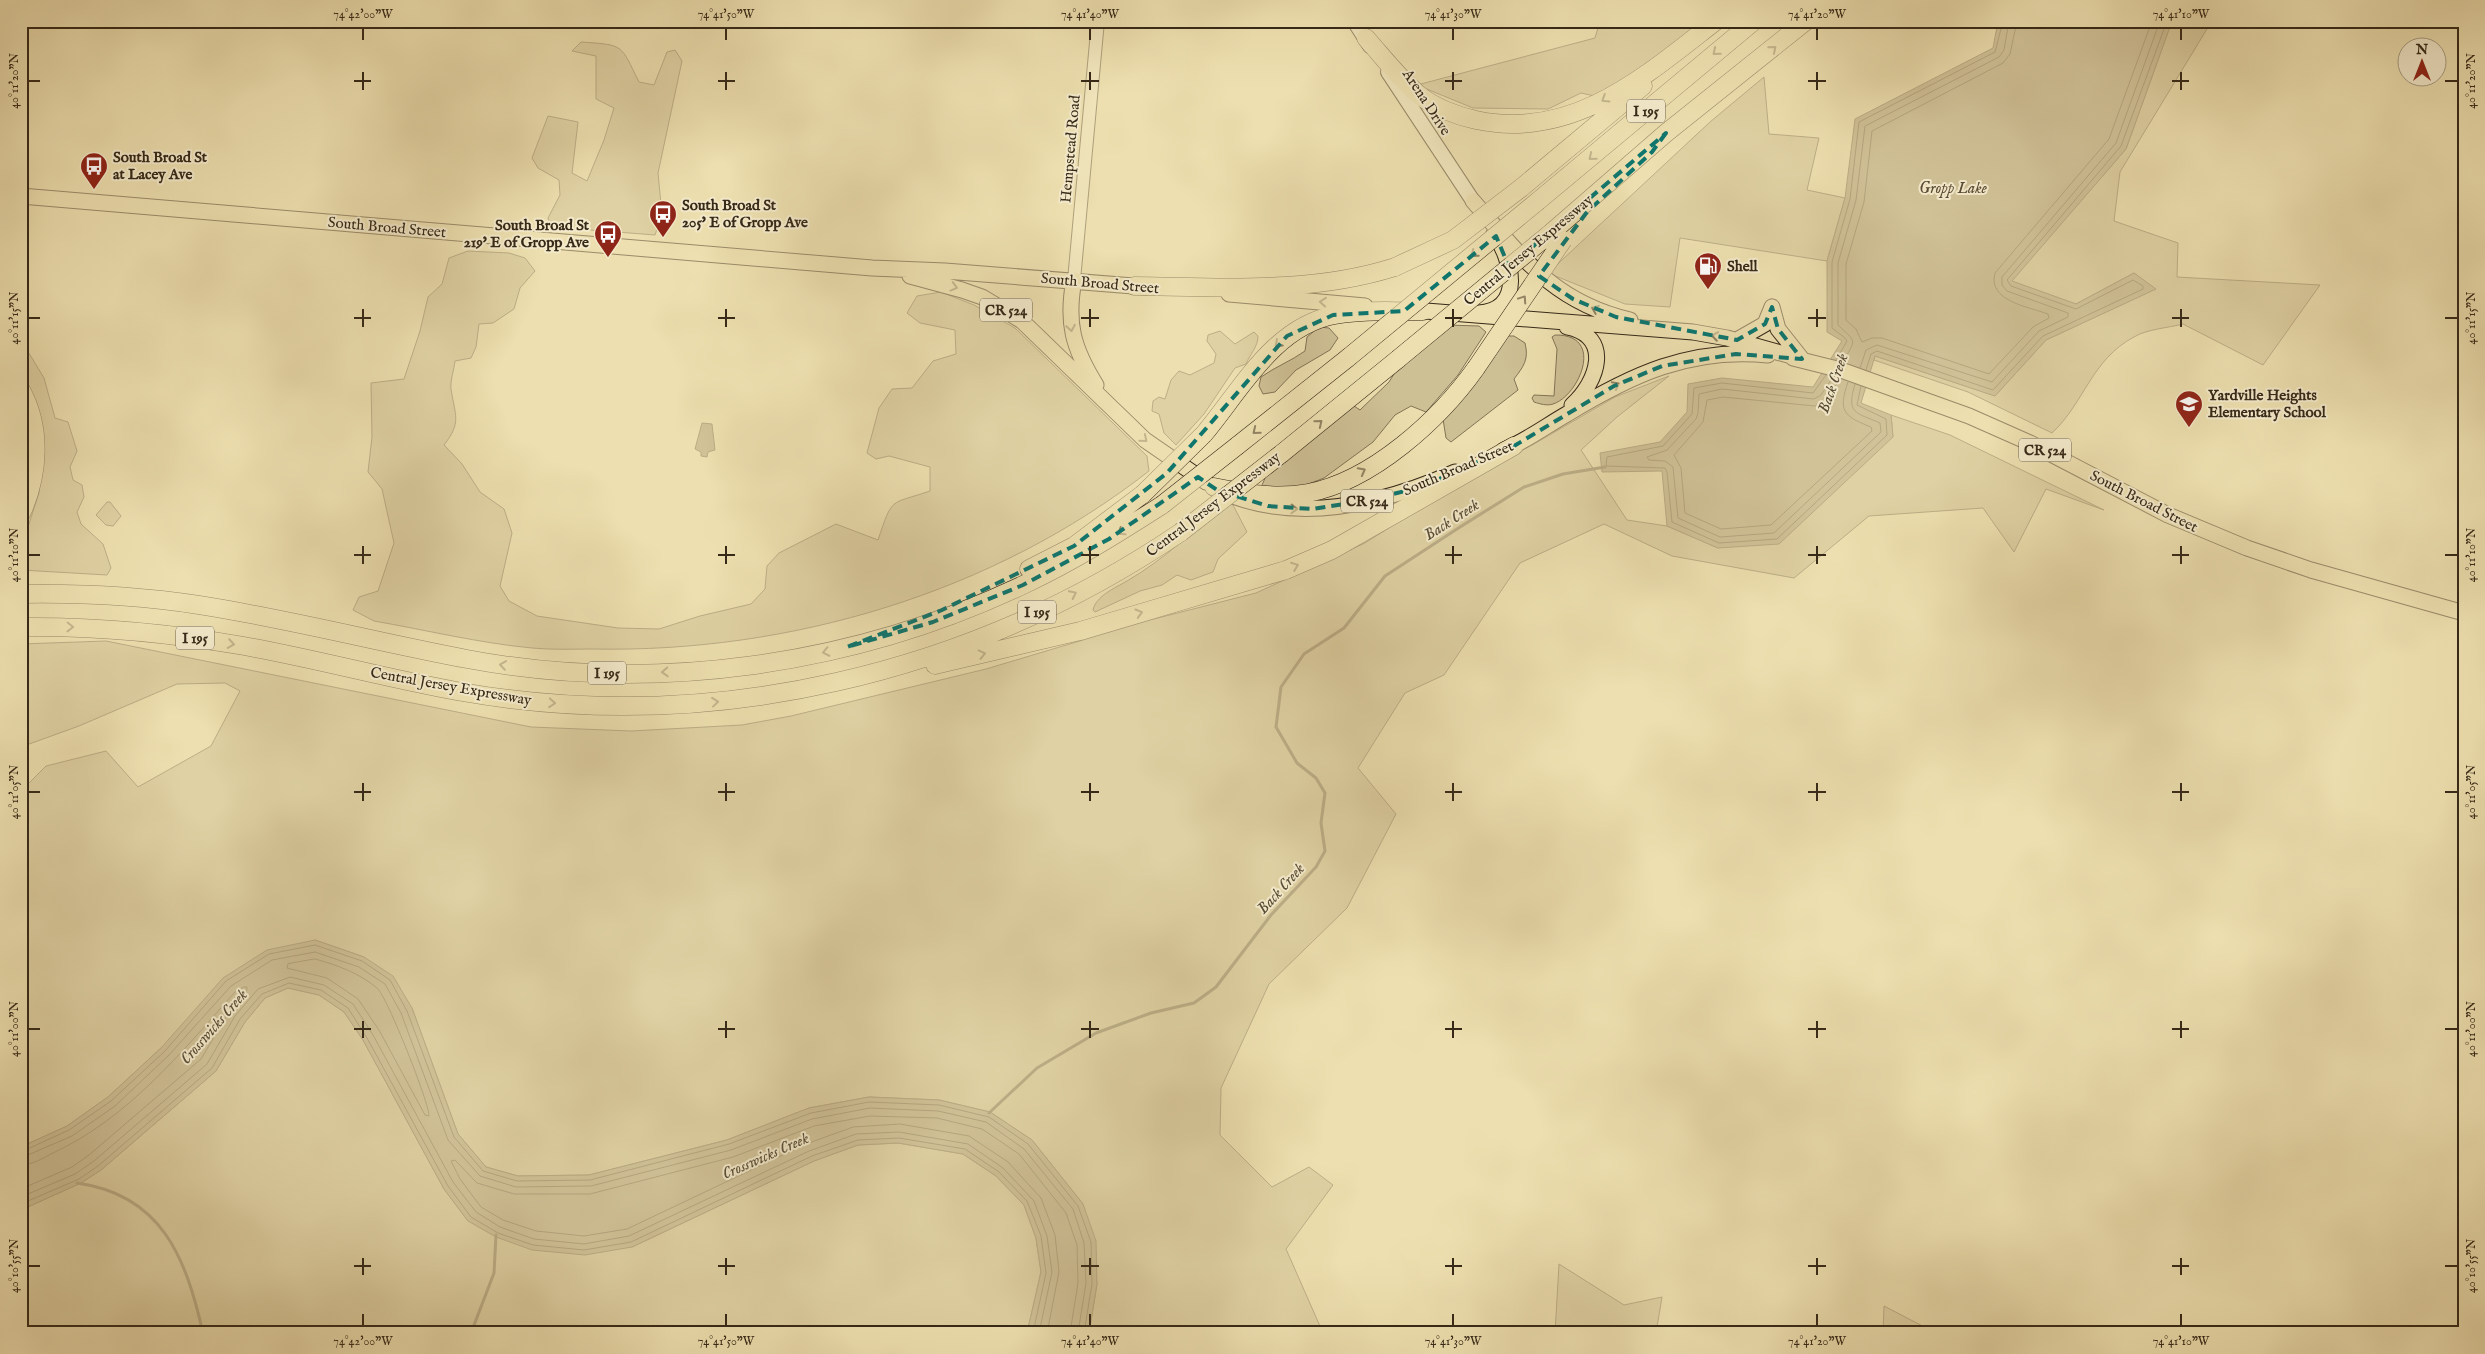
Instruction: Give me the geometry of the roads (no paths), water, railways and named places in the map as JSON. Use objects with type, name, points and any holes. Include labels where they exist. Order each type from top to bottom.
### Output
[{"type":"highway","points":[[1366,38],[1418,94],[1434,104],[1456,114],[1490,123],[1532,124],[1552,121],[1592,107],[1652,70],[1717,21]]},
{"type":"highway","points":[[1134,286],[1293,286],[1336,281],[1395,267],[1453,240],[1521,188],[1612,113],[1717,21]]},
{"type":"highway","name":"Central Jersey Expressway","points":[[21,594],[82,594],[196,605],[468,660],[565,671],[633,673],[711,670],[760,664],[847,647],[933,622],[1023,585],[1109,539],[1162,505],[1349,357],[1754,21]]},
{"type":"highway","name":"I 195","points":[[1557,236],[1587,212],[1652,152],[1666,133],[1806,21]]},
{"type":"highway","points":[[1214,487],[1254,495],[1281,496],[1306,494],[1339,484],[1374,465],[1422,430],[1459,392],[1476,368],[1557,236]]},
{"type":"highway","name":"Central Jersey Expressway","points":[[21,626],[90,628],[192,637],[246,646],[462,692],[562,704],[646,706],[714,702],[804,690],[883,672],[931,656],[1020,621],[1111,576],[1181,532],[1398,359],[1557,236]]},
{"type":"highway","points":[[847,647],[942,610],[1074,546],[1143,494],[1204,434],[1272,349],[1301,327],[1334,315],[1353,312],[1423,311]]},
{"type":"highway","points":[[21,390],[30,411],[36,446],[32,484],[21,514]]},
{"type":"highway","points":[[883,672],[934,665],[1080,631],[1273,575],[1332,550],[1514,446]]},
{"type":"main road","name":"Arena Drive","points":[[1354,21],[1473,201]]},
{"type":"main road","name":"South Broad Street","points":[[21,196],[872,268],[1074,280],[1423,311],[1693,332],[1737,340],[1806,360],[1881,384],[1969,416],[2030,443],[2168,515],[2246,548],[2311,570],[2464,613]]},
{"type":"main road","points":[[1460,314],[1487,312],[1495,309],[1502,303],[1511,287],[1512,277],[1500,241],[1473,201]]},
{"type":"main road","points":[[1473,201],[1532,268],[1573,299],[1616,317],[1693,332]]},
{"type":"main road","name":"South Broad Street","points":[[872,268],[962,290],[1004,309],[1039,335],[1145,440],[1214,487],[1248,501],[1288,509],[1333,507],[1421,487],[1514,446],[1614,386],[1669,364],[1708,356],[1736,354],[1806,360]]},
{"type":"main road","points":[[1074,280],[1069,305],[1070,325],[1074,344],[1086,370],[1108,405]]},
{"type":"main road","points":[[1737,340],[1765,324],[1772,307],[1778,330],[1806,360]]},
{"type":"main road","points":[[1548,425],[1582,396],[1589,386],[1597,362],[1597,354],[1588,338],[1580,332],[1550,321]]},
{"type":"street","name":"Hempstead Road","points":[[1074,280],[1098,21]]},
{"type":"water","name":"Gropp Lake","points":[[1998,21],[2172,21],[2126,149],[2012,281],[2076,304],[2134,273],[2156,289],[2046,340],[1995,396],[1875,356],[1861,403],[1891,415],[1893,437],[1779,544],[1718,548],[1667,526],[1662,471],[1602,472],[1600,453],[1660,442],[1687,412],[1688,384],[1722,378],[1813,387],[1842,341],[1827,332],[1827,261],[1845,198],[1855,119],[1993,48]]},
{"type":"water","points":[[702,423],[712,424],[715,450],[708,452],[707,457],[701,456],[701,452],[695,449]]},
{"type":"water","points":[[315,940],[364,957],[393,976],[412,1008],[458,1134],[486,1167],[518,1176],[589,1175],[727,1140],[809,1108],[869,1097],[939,1100],[990,1112],[1032,1140],[1083,1204],[1096,1241],[1097,1284],[1089,1333],[1027,1333],[1041,1272],[1036,1238],[1024,1205],[996,1176],[963,1154],[898,1143],[858,1145],[814,1161],[632,1247],[585,1255],[532,1250],[496,1237],[468,1221],[444,1189],[363,1040],[344,1012],[319,995],[288,988],[265,998],[245,1022],[216,1071],[101,1170],[81,1183],[21,1210],[21,1147],[67,1126],[108,1097],[161,1048],[223,978],[267,950]]},
{"type":"waterway","name":"Back Creek","points":[[989,1113],[1037,1068],[1096,1033],[1151,1013],[1194,1003],[1216,987],[1271,915],[1316,867],[1325,851],[1321,823],[1325,793],[1316,778],[1297,763],[1276,727],[1281,687],[1304,654],[1344,628],[1385,576],[1524,487],[1563,474],[1605,467]]},
{"type":"waterway","name":"Crosswicks Creek","points":[[77,1183],[106,1190],[131,1201],[150,1216],[166,1235],[178,1256],[188,1280],[203,1333]]},
{"type":"waterway","name":"Crosswicks Creek","points":[[471,1333],[494,1273],[496,1235]]},
{"type":"place","name":"South Broad St at Lacey Ave","points":[[94,190]]},
{"type":"place","name":"South Broad St 205' E of Gropp Ave","points":[[663,238]]},
{"type":"place","name":"South Broad St 219' E of Gropp Ave","points":[[608,258]]},
{"type":"place","name":"Shell","points":[[1708,290]]},
{"type":"place","name":"Yardville Heights Elementary School","points":[[2189,428]]}]
